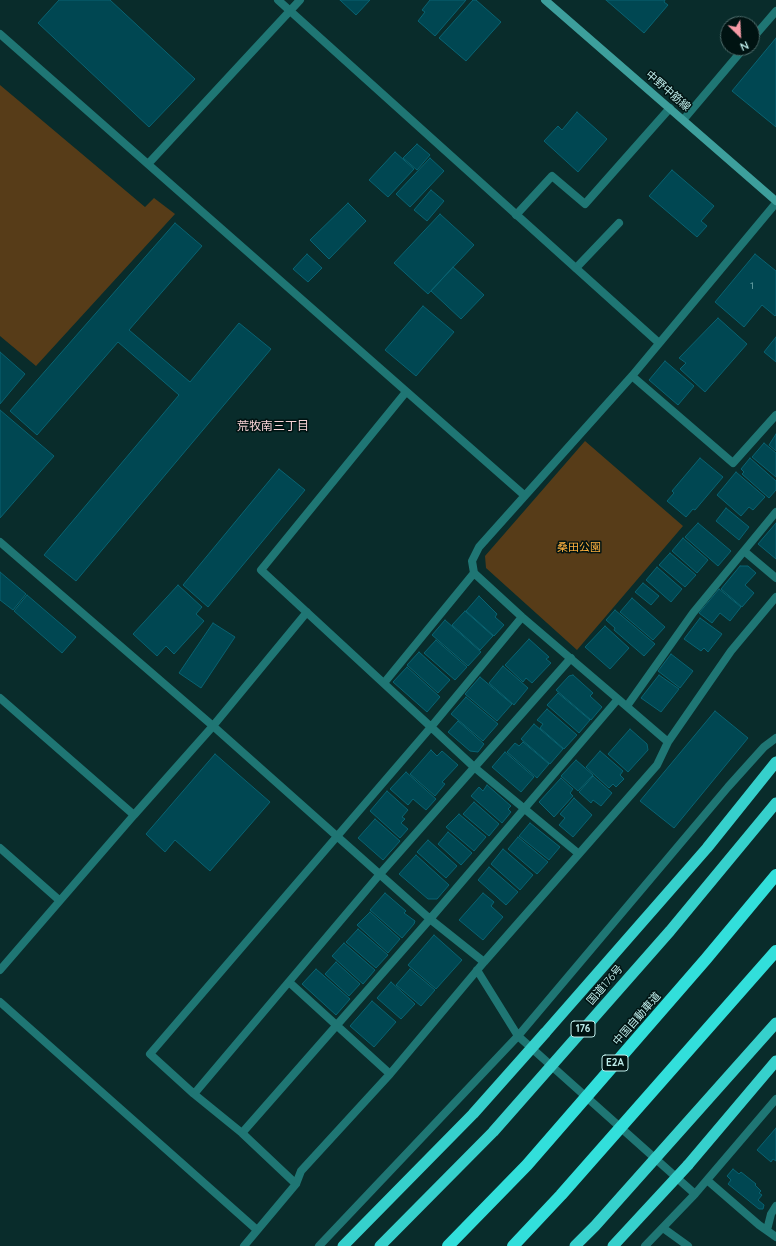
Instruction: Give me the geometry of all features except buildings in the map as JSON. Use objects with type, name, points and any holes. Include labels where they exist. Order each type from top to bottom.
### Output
[{"type":"highway","points":[[343,1246],[473,1114],[707,848],[776,762]]},
{"type":"highway","name":"国道176号","points":[[380,1246],[492,1132],[670,930],[776,803]]},
{"type":"highway","name":"中国自動車道","points":[[448,1246],[527,1164],[706,959],[776,875]]},
{"type":"highway","points":[[513,1246],[562,1195],[776,951]]},
{"type":"highway","points":[[574,1246],[595,1226],[776,1023]]},
{"type":"highway","points":[[613,1246],[688,1165],[776,1061]]},
{"type":"main road","name":"中野中筋線","points":[[545,0],[684,119],[776,202]]},
{"type":"street","points":[[278,0],[659,343]]},
{"type":"street","points":[[148,164],[300,0]]},
{"type":"street","points":[[760,30],[776,11]]},
{"type":"street","points":[[0,34],[524,495]]},
{"type":"street","points":[[684,119],[737,56]]},
{"type":"street","points":[[516,215],[552,176],[585,204],[670,108]]},
{"type":"street","points":[[668,742],[522,617],[474,573],[472,561],[479,547],[632,376],[776,202]]},
{"type":"street","points":[[576,268],[619,223]]},
{"type":"street","points":[[632,376],[733,463],[776,414]]},
{"type":"street","points":[[406,392],[260,570],[474,767],[579,854]]},
{"type":"street","points":[[627,706],[693,613],[776,512]]},
{"type":"street","points":[[0,542],[213,726],[430,919],[484,962]]},
{"type":"street","points":[[744,551],[776,578]]},
{"type":"street","points":[[384,683],[474,573]]},
{"type":"street","points":[[244,1246],[296,1184],[301,1171],[390,1074],[477,970],[657,765],[668,742],[731,651],[776,596]]},
{"type":"street","points":[[0,970],[59,900],[213,726],[307,612]]},
{"type":"street","points":[[296,1184],[242,1133],[194,1094],[150,1054],[431,727],[522,617]]},
{"type":"street","points":[[194,1094],[380,874],[570,658]]},
{"type":"street","points":[[0,698],[134,815]]},
{"type":"street","points":[[242,1133],[430,919],[618,699]]},
{"type":"street","points":[[319,1246],[518,1036],[728,787],[764,747],[776,738]]},
{"type":"street","points":[[0,848],[59,900]]},
{"type":"street","points":[[477,970],[518,1036],[695,1194]]},
{"type":"street","points":[[289,982],[390,1074]]},
{"type":"street","points":[[0,1002],[257,1230]]},
{"type":"street","points":[[646,1246],[695,1194],[776,1099]]},
{"type":"street","points":[[707,1180],[776,1237]]},
{"type":"street","points":[[767,1230],[771,1214],[776,1206]]},
{"type":"street","points":[[663,1228],[688,1246]]},
{"type":"green space","points":[[0,85],[145,207],[154,198],[175,214],[36,366],[0,336]]},
{"type":"green space","name":"桑田公園","points":[[585,441],[683,526],[577,650],[486,568],[485,556]]},
{"type":"district","name":"荒牧南三丁目","points":[[273,426]]}]
